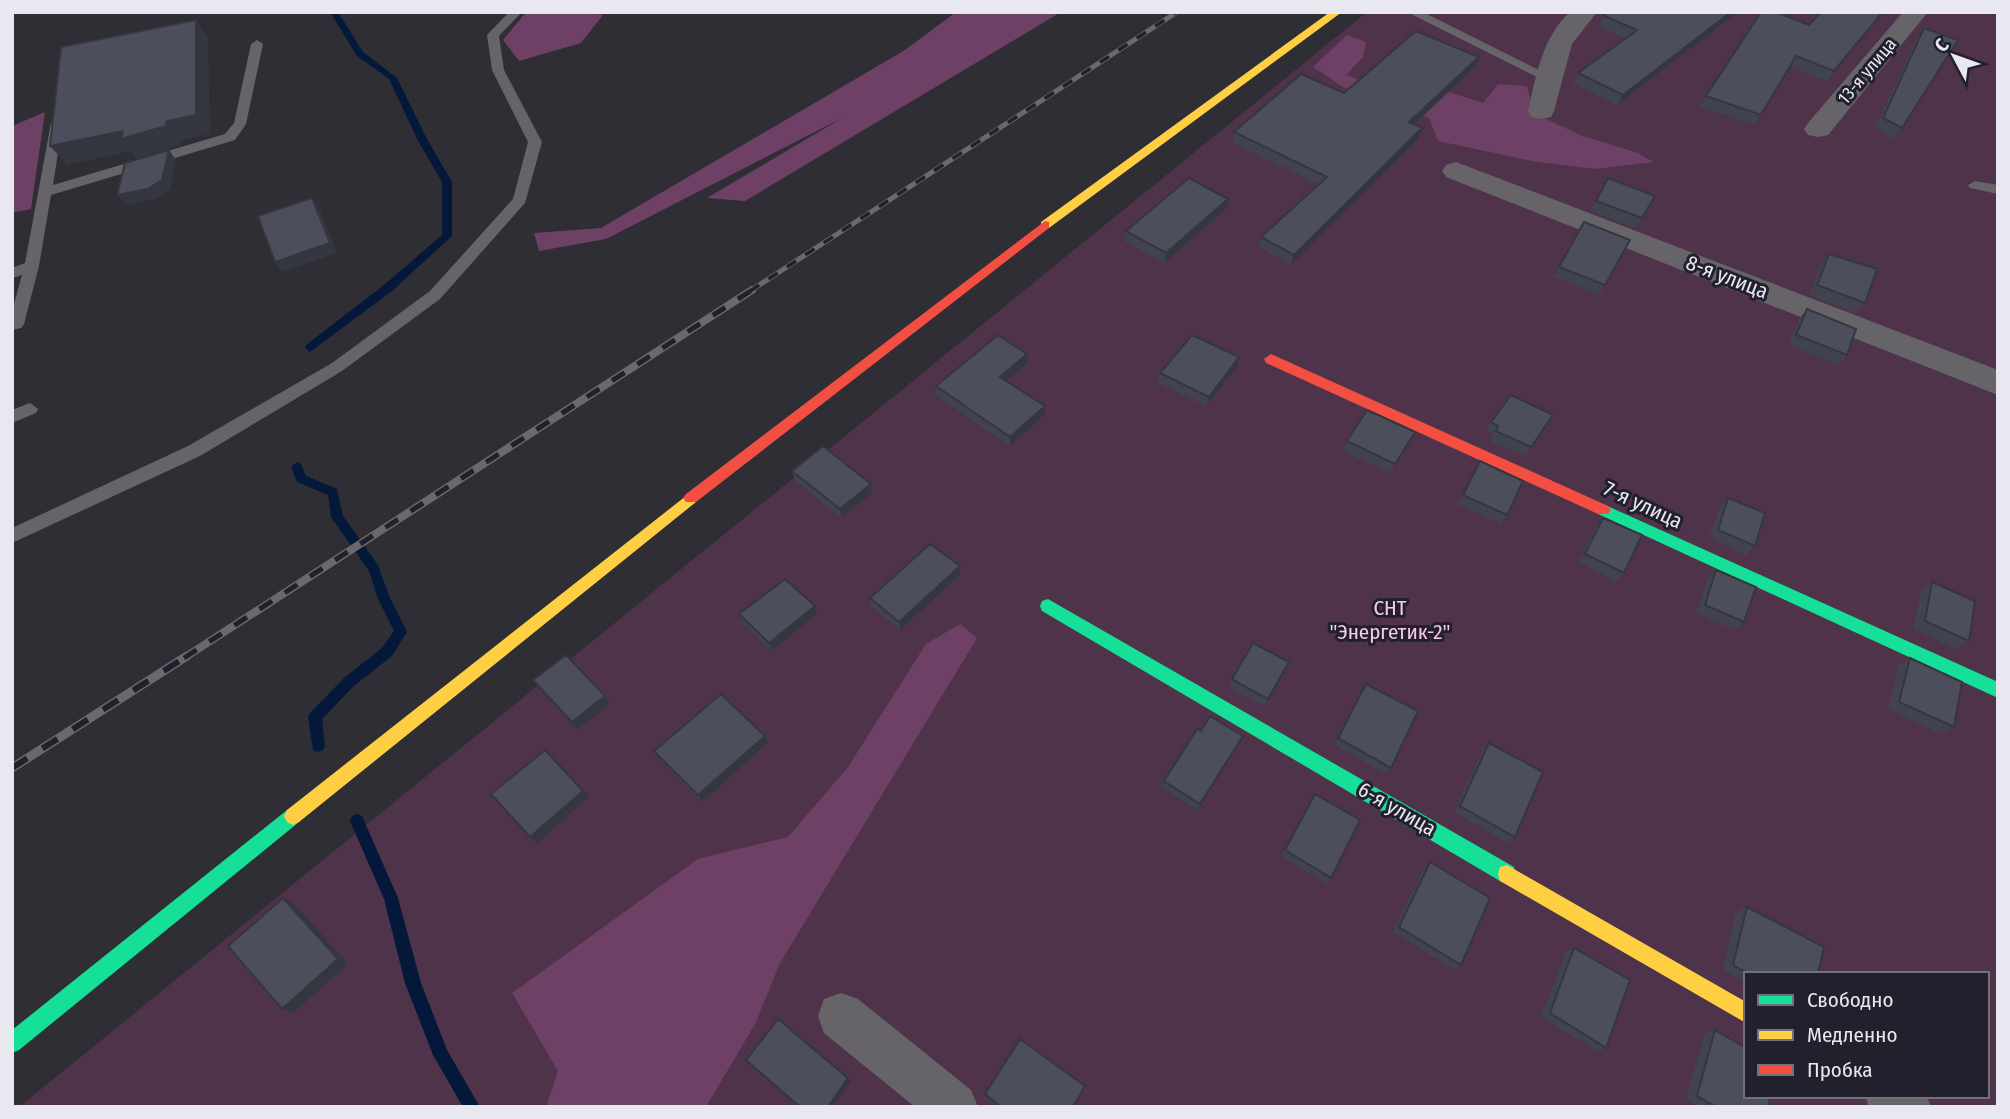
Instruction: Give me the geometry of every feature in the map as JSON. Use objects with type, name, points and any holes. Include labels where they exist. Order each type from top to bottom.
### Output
[{"type":"street","points":[[12,1043],[690,499],[1004,255],[1337,12]]},
{"type":"street","points":[[1541,111],[1560,38],[1571,23],[1585,12]]},
{"type":"street","name":"13-я улица","points":[[1818,129],[1916,12]]},
{"type":"street","name":"8-я улица","points":[[1456,171],[1998,383]]},
{"type":"street","name":"7-я улица","points":[[1271,359],[1998,690]]},
{"type":"street","name":"6-я улица","points":[[1048,606],[1744,1012]]},
{"type":"street","points":[[841,1016],[954,1107]]},
{"type":"lane","points":[[12,536],[194,451],[337,367],[435,295],[520,200],[535,142],[498,70],[493,36],[516,12]]},
{"type":"lane","points":[[1413,12],[1549,78]]},
{"type":"lane","points":[[46,192],[215,143],[230,136],[240,124],[257,44]]},
{"type":"lane","points":[[12,325],[16,324],[32,266],[59,111]]},
{"type":"lane","points":[[1975,185],[1998,190]]},
{"type":"lane","points":[[12,273],[32,266]]},
{"type":"lane","points":[[12,417],[30,409]]},
{"type":"green space","name":"СHТ \"Энергетик-2\"","points":[[1367,12],[1998,12],[1998,1107],[19,1107]]},
{"type":"shaded area","points":[[526,12],[586,12],[603,15],[581,43],[519,61],[503,40]]},
{"type":"shaded area","points":[[956,12],[1061,12],[745,201],[707,198],[842,118],[606,239],[539,251],[534,233],[601,228],[905,50]]},
{"type":"shaded area","points":[[1347,35],[1366,42],[1363,57],[1346,75],[1405,96],[1422,83],[1483,103],[1498,84],[1527,86],[1534,113],[1580,135],[1638,153],[1653,162],[1595,169],[1537,162],[1438,141],[1429,118],[1343,87],[1313,67]]},
{"type":"shaded area","points":[[45,112],[31,209],[12,213],[12,126]]},
{"type":"shaded area","points":[[960,624],[977,638],[780,963],[755,1024],[706,1107],[546,1107],[558,1071],[512,993],[698,859],[788,837],[848,767],[926,644]]},
{"type":"building","points":[[1608,12],[1731,12],[1623,95],[1578,73],[1637,30],[1604,16]]},
{"type":"building","points":[[1761,12],[1776,12],[1809,25],[1821,12],[1883,12],[1834,71],[1796,56],[1761,115],[1706,96]]},
{"type":"building","points":[[196,20],[196,115],[167,121],[166,126],[121,139],[123,131],[50,146],[61,47]]},
{"type":"building","points":[[1924,28],[1958,40],[1902,128],[1883,118]]},
{"type":"building","points":[[1416,31],[1479,57],[1409,122],[1422,128],[1294,255],[1261,237],[1327,177],[1234,132],[1301,74],[1344,93]]},
{"type":"building","points":[[169,150],[162,180],[148,189],[117,195],[125,163]]},
{"type":"building","points":[[1189,178],[1228,199],[1166,253],[1126,231]]},
{"type":"building","points":[[1608,178],[1655,196],[1642,218],[1596,201]]},
{"type":"building","points":[[312,198],[330,243],[275,262],[258,216]]},
{"type":"building","points":[[1584,222],[1630,240],[1605,285],[1559,267]]},
{"type":"building","points":[[1829,254],[1877,269],[1865,303],[1817,285]]},
{"type":"building","points":[[1807,309],[1856,329],[1847,355],[1796,335]]},
{"type":"building","points":[[998,335],[1027,354],[1000,377],[1045,406],[1010,437],[936,386]]},
{"type":"building","points":[[1192,335],[1239,357],[1209,397],[1160,373]]},
{"type":"building","points":[[1511,395],[1553,415],[1531,447],[1496,431],[1498,426],[1491,422]]},
{"type":"building","points":[[1367,410],[1415,432],[1395,464],[1347,441]]},
{"type":"building","points":[[823,446],[871,484],[840,509],[792,471]]},
{"type":"building","points":[[1480,461],[1523,481],[1507,515],[1463,495]]},
{"type":"building","points":[[1728,498],[1765,513],[1755,546],[1718,530]]},
{"type":"building","points":[[1603,518],[1642,535],[1624,573],[1585,554]]},
{"type":"building","points":[[930,544],[960,566],[899,622],[870,598]]},
{"type":"building","points":[[1716,570],[1756,587],[1744,622],[1705,605]]},
{"type":"building","points":[[785,579],[815,606],[769,643],[739,614]]},
{"type":"building","points":[[1932,582],[1975,601],[1969,641],[1925,621]]},
{"type":"building","points":[[1253,643],[1289,662],[1268,699],[1232,679]]},
{"type":"building","points":[[566,655],[605,696],[572,722],[533,680]]},
{"type":"building","points":[[1910,658],[1962,682],[1954,727],[1899,702]]},
{"type":"building","points":[[1366,684],[1418,711],[1391,768],[1338,738]]},
{"type":"building","points":[[721,694],[765,736],[698,795],[654,751]]},
{"type":"building","points":[[1210,716],[1243,736],[1200,804],[1164,781],[1197,729],[1201,731]]},
{"type":"building","points":[[1489,743],[1543,772],[1515,837],[1460,806]]},
{"type":"building","points":[[545,750],[583,791],[530,837],[491,794]]},
{"type":"building","points":[[1315,794],[1360,820],[1331,878],[1285,850]]},
{"type":"building","points":[[1430,862],[1490,898],[1461,965],[1399,927]]},
{"type":"building","points":[[283,898],[338,959],[282,1009],[228,946]]},
{"type":"building","points":[[1747,907],[1824,947],[1818,972],[1745,972],[1733,965]]},
{"type":"building","points":[[1574,948],[1630,980],[1606,1048],[1550,1013]]},
{"type":"building","points":[[778,1019],[848,1078],[828,1107],[800,1107],[746,1060]]},
{"type":"building","points":[[1715,1030],[1744,1047],[1744,1098],[1770,1098],[1768,1107],[1716,1107],[1697,1096]]},
{"type":"building","points":[[1020,1039],[1085,1086],[1073,1107],[1001,1107],[985,1094]]},
{"type":"waterway","points":[[310,348],[388,288],[447,236],[447,182],[422,139],[393,78],[360,54],[334,12]]},
{"type":"waterway","points":[[297,467],[301,479],[333,492],[337,517],[374,569],[384,599],[401,632],[387,652],[349,682],[315,717],[318,746]]},
{"type":"waterway","points":[[357,821],[391,898],[413,983],[441,1055],[472,1107]]},
{"type":"railway","points":[[750,291],[1177,12]]},
{"type":"railway","points":[[184,658],[752,290]]},
{"type":"railway","points":[[12,768],[187,656]]},
{"type":"traffic: fast","points":[[1603,510],[1998,690]]},
{"type":"traffic: fast","points":[[1048,606],[1507,874]]},
{"type":"traffic: fast","points":[[12,1043],[293,816]]},
{"type":"traffic: slow","points":[[1045,225],[1337,12]]},
{"type":"traffic: slow","points":[[293,816],[691,498]]},
{"type":"traffic: slow","points":[[1507,874],[1744,1012]]},
{"type":"traffic: jam","points":[[691,498],[1045,225]]},
{"type":"traffic: jam","points":[[1271,359],[1603,510]]}]
